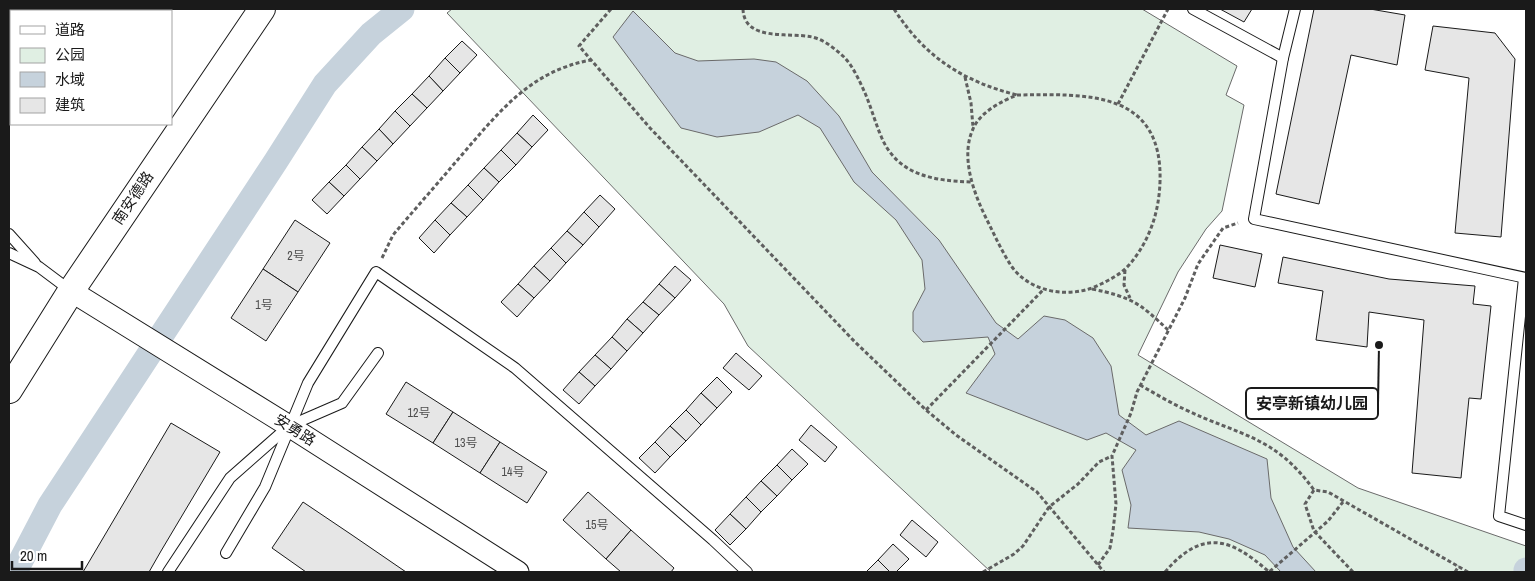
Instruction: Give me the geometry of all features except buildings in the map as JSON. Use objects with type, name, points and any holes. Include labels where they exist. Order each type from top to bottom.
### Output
[{"type":"street","name":"南安德路","points":[[9,390],[70,291],[262,9]]},
{"type":"street","name":"安勇路","points":[[70,291],[289,426],[518,572]]},
{"type":"lane","points":[[1193,9],[1283,58]]},
{"type":"lane","points":[[1295,9],[1283,58],[1254,219],[1525,278],[1499,516],[1526,524]]},
{"type":"lane","points":[[9,234],[39,267],[70,291]]},
{"type":"lane","points":[[9,252],[39,267]]},
{"type":"lane","points":[[226,552],[265,487],[308,383],[376,272],[515,368],[678,509],[747,572]]},
{"type":"lane","points":[[171,571],[230,478],[289,426],[342,404],[378,353]]},
{"type":"path","points":[[611,9],[579,46],[650,128],[855,342],[926,410],[956,435],[1037,492],[1104,572]]},
{"type":"path","points":[[743,9],[743,18],[749,26],[758,31],[814,38],[831,45],[846,60],[860,83],[881,138],[892,156],[904,167],[916,174],[955,181],[973,182]]},
{"type":"path","points":[[894,9],[910,32],[930,53],[964,77],[1017,95],[1075,96],[1118,104],[1131,110],[1144,122],[1153,136],[1160,164],[1159,190],[1153,223],[1142,249],[1125,270],[1092,289],[1077,294],[1044,289],[1028,281],[1013,268],[979,203],[973,182],[968,145],[973,128],[971,103],[964,77]]},
{"type":"path","points":[[1118,104],[1168,9]]},
{"type":"path","points":[[376,272],[393,234],[509,100],[549,74],[571,64],[592,60]]},
{"type":"path","points":[[973,128],[992,108],[1003,100],[1017,95]]},
{"type":"path","points":[[1098,565],[1110,548],[1113,532],[1116,504],[1112,456],[1131,413],[1140,385],[1185,298],[1198,264],[1223,228],[1254,219]]},
{"type":"path","points":[[1125,270],[1124,285],[1130,298]]},
{"type":"path","points":[[926,410],[986,346],[1010,325],[1044,289]]},
{"type":"path","points":[[1092,289],[1130,298],[1144,307],[1168,330]]},
{"type":"path","points":[[1140,385],[1184,409],[1247,434],[1280,452],[1301,472],[1314,490]]},
{"type":"path","points":[[983,572],[1014,554],[1023,546],[1049,507],[1078,484],[1099,462],[1112,456]]},
{"type":"path","points":[[1314,490],[1320,489],[1328,492],[1342,502],[1468,572]]},
{"type":"path","points":[[1314,490],[1306,504],[1314,531],[1353,572]]},
{"type":"path","points":[[1165,572],[1190,548],[1211,543],[1223,543],[1238,548],[1253,557],[1269,572],[1301,545],[1314,531],[1328,521],[1342,502]]},
{"type":"path","points":[[1454,572],[1459,566]]},
{"type":"green space","points":[[452,9],[1142,9],[1237,66],[1226,95],[1244,105],[1222,211],[1206,229],[1178,272],[1138,355],[1358,488],[1526,546],[1526,572],[991,572],[748,346],[724,304],[447,13]]},
{"type":"water","points":[[633,11],[675,53],[698,61],[754,59],[776,62],[807,81],[839,116],[872,172],[939,240],[996,323],[1018,339],[1044,316],[1065,320],[1093,338],[1111,366],[1119,415],[1146,435],[1179,421],[1267,459],[1271,498],[1293,547],[1316,572],[1281,572],[1265,555],[1229,539],[1199,532],[1128,528],[1131,505],[1122,470],[1136,450],[1106,433],[1087,440],[966,393],[995,354],[988,337],[923,342],[913,331],[913,312],[925,289],[922,260],[896,220],[854,182],[820,128],[798,115],[759,132],[717,137],[681,128],[613,37]]},
{"type":"waterway","points":[[15,572],[50,505],[325,84],[371,34],[402,9]]},
{"type":"place","name":"安亭新镇幼儿园","points":[[1379,345]]}]
